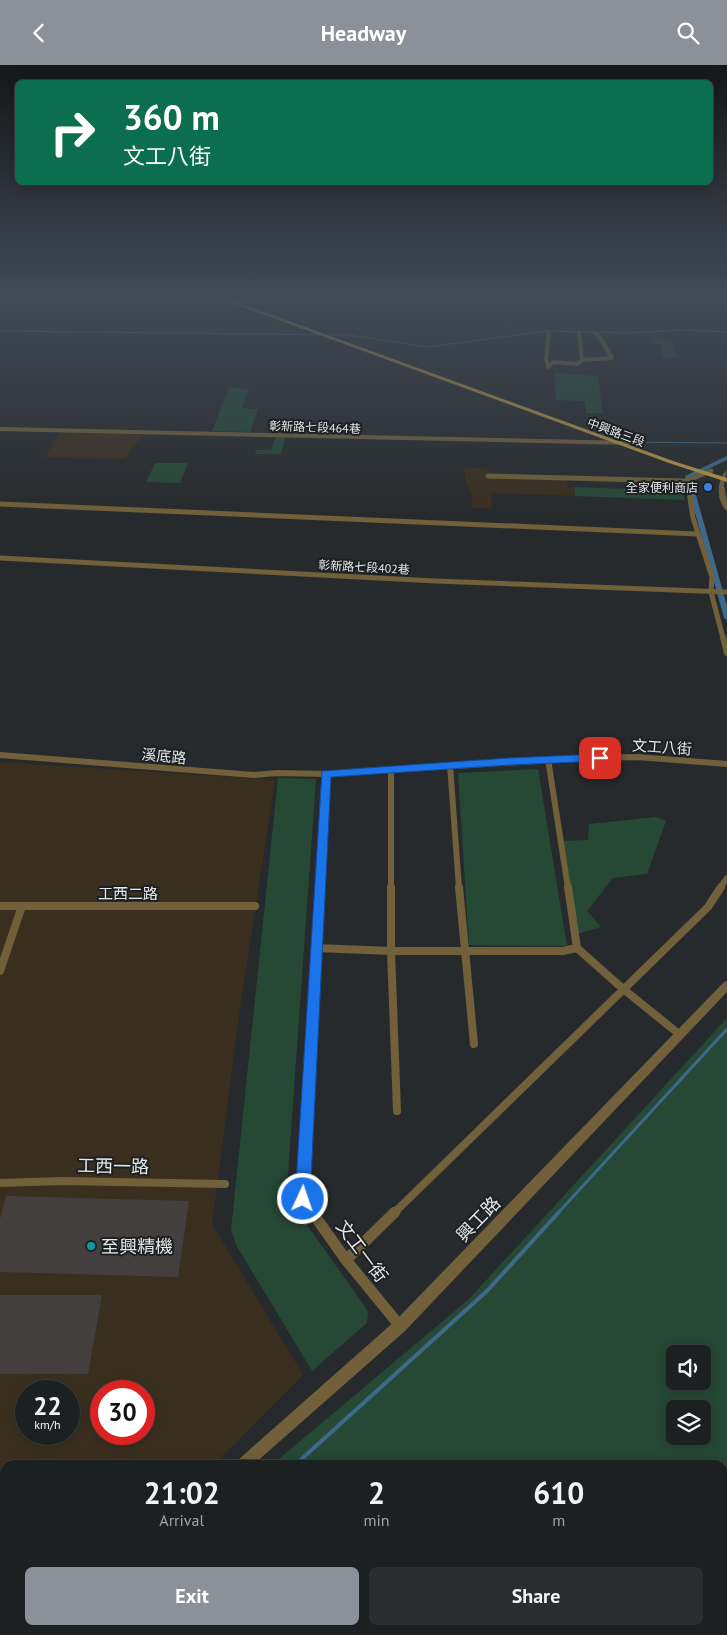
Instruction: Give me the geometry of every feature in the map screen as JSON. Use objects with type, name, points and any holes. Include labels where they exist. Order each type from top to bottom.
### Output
[{"type":"main road","name":"中興路三段","points":[[418,370],[617,443],[725,479]]},
{"type":"main road","name":"中興路三段","points":[[428,370],[706,473]]},
{"type":"street","name":"彰新路七段464巷","points":[[0,429],[629,443]]},
{"type":"street","points":[[488,476],[686,481],[706,473]]},
{"type":"street","points":[[725,479],[720,489],[727,509]]},
{"type":"street","points":[[686,481],[692,518],[712,577],[711,592],[727,653]]},
{"type":"street","points":[[0,504],[697,534]]},
{"type":"street","name":"彰新路七段402巷","points":[[0,558],[435,581],[727,592]]},
{"type":"street","name":"溪底路","points":[[0,755],[234,774],[326,774]]},
{"type":"street","name":"文工八街","points":[[326,774],[548,759],[637,757],[727,764]]},
{"type":"street","points":[[548,759],[577,948],[622,988],[680,1034]]},
{"type":"street","points":[[450,765],[464,950],[474,1044]]},
{"type":"street","points":[[391,770],[391,951],[398,1111]]},
{"type":"street","name":"文工一街","points":[[326,774],[303,1199],[346,1260],[400,1326]]},
{"type":"street","points":[[346,1260],[622,988],[708,907],[727,878]]},
{"type":"street","name":"工西二路","points":[[0,906],[255,906]]},
{"type":"street","points":[[0,971],[22,906]]},
{"type":"street","points":[[316,948],[391,951],[563,951],[577,948]]},
{"type":"street","name":"興工路","points":[[249,1460],[400,1326],[624,1095],[727,985]]},
{"type":"street","name":"工西一路","points":[[0,1183],[62,1181],[225,1184]]},
{"type":"shaded area","points":[[61,431],[144,433],[125,459],[45,457]]},
{"type":"shaded area","points":[[464,467],[489,469],[490,477],[566,479],[568,487],[573,487],[575,496],[491,493],[492,509],[471,507],[472,493],[466,483]]},
{"type":"shaded area","points":[[0,762],[275,780],[240,1008],[212,1224],[303,1375],[219,1460],[0,1460]]},
{"type":"green space","points":[[554,373],[598,376],[603,413],[586,413],[584,401],[556,400]]},
{"type":"green space","points":[[229,388],[249,389],[242,408],[258,409],[250,432],[212,431]]},
{"type":"green space","points":[[276,437],[285,437],[281,454],[255,454],[256,450],[271,450]]},
{"type":"green space","points":[[155,463],[188,463],[180,483],[146,482]]},
{"type":"green space","points":[[574,487],[683,491],[685,500],[575,496]]},
{"type":"green space","points":[[538,769],[567,946],[469,945],[458,773]]},
{"type":"green space","points":[[278,778],[316,779],[287,1188],[290,1201],[368,1311],[367,1323],[312,1371],[236,1245],[231,1230]]},
{"type":"green space","points":[[656,817],[666,821],[647,874],[613,878],[587,911],[601,927],[577,934],[562,841],[588,840],[589,824]]},
{"type":"green space","points":[[727,1018],[727,1460],[277,1460],[468,1300]]},
{"type":"building","name":"至興精機","points":[[6,1196],[189,1201],[178,1277],[0,1272],[0,1219]]},
{"type":"building","name":"至興精機","points":[[0,1295],[102,1295],[88,1374],[0,1374]]},
{"type":"waterway","points":[[629,442],[727,443]]},
{"type":"waterway","points":[[727,458],[688,476],[727,618]]},
{"type":"waterway","points":[[558,1213],[727,1029]]},
{"type":"waterway","points":[[301,1460],[487,1291],[559,1212]]},
{"type":"place","name":"全家便利商店","points":[[708,487]]},
{"type":"place","name":"至興精機","points":[[91,1246]]},
{"type":"route","points":[[303,1199],[312,998],[326,774],[509,761],[600,758]]}]
